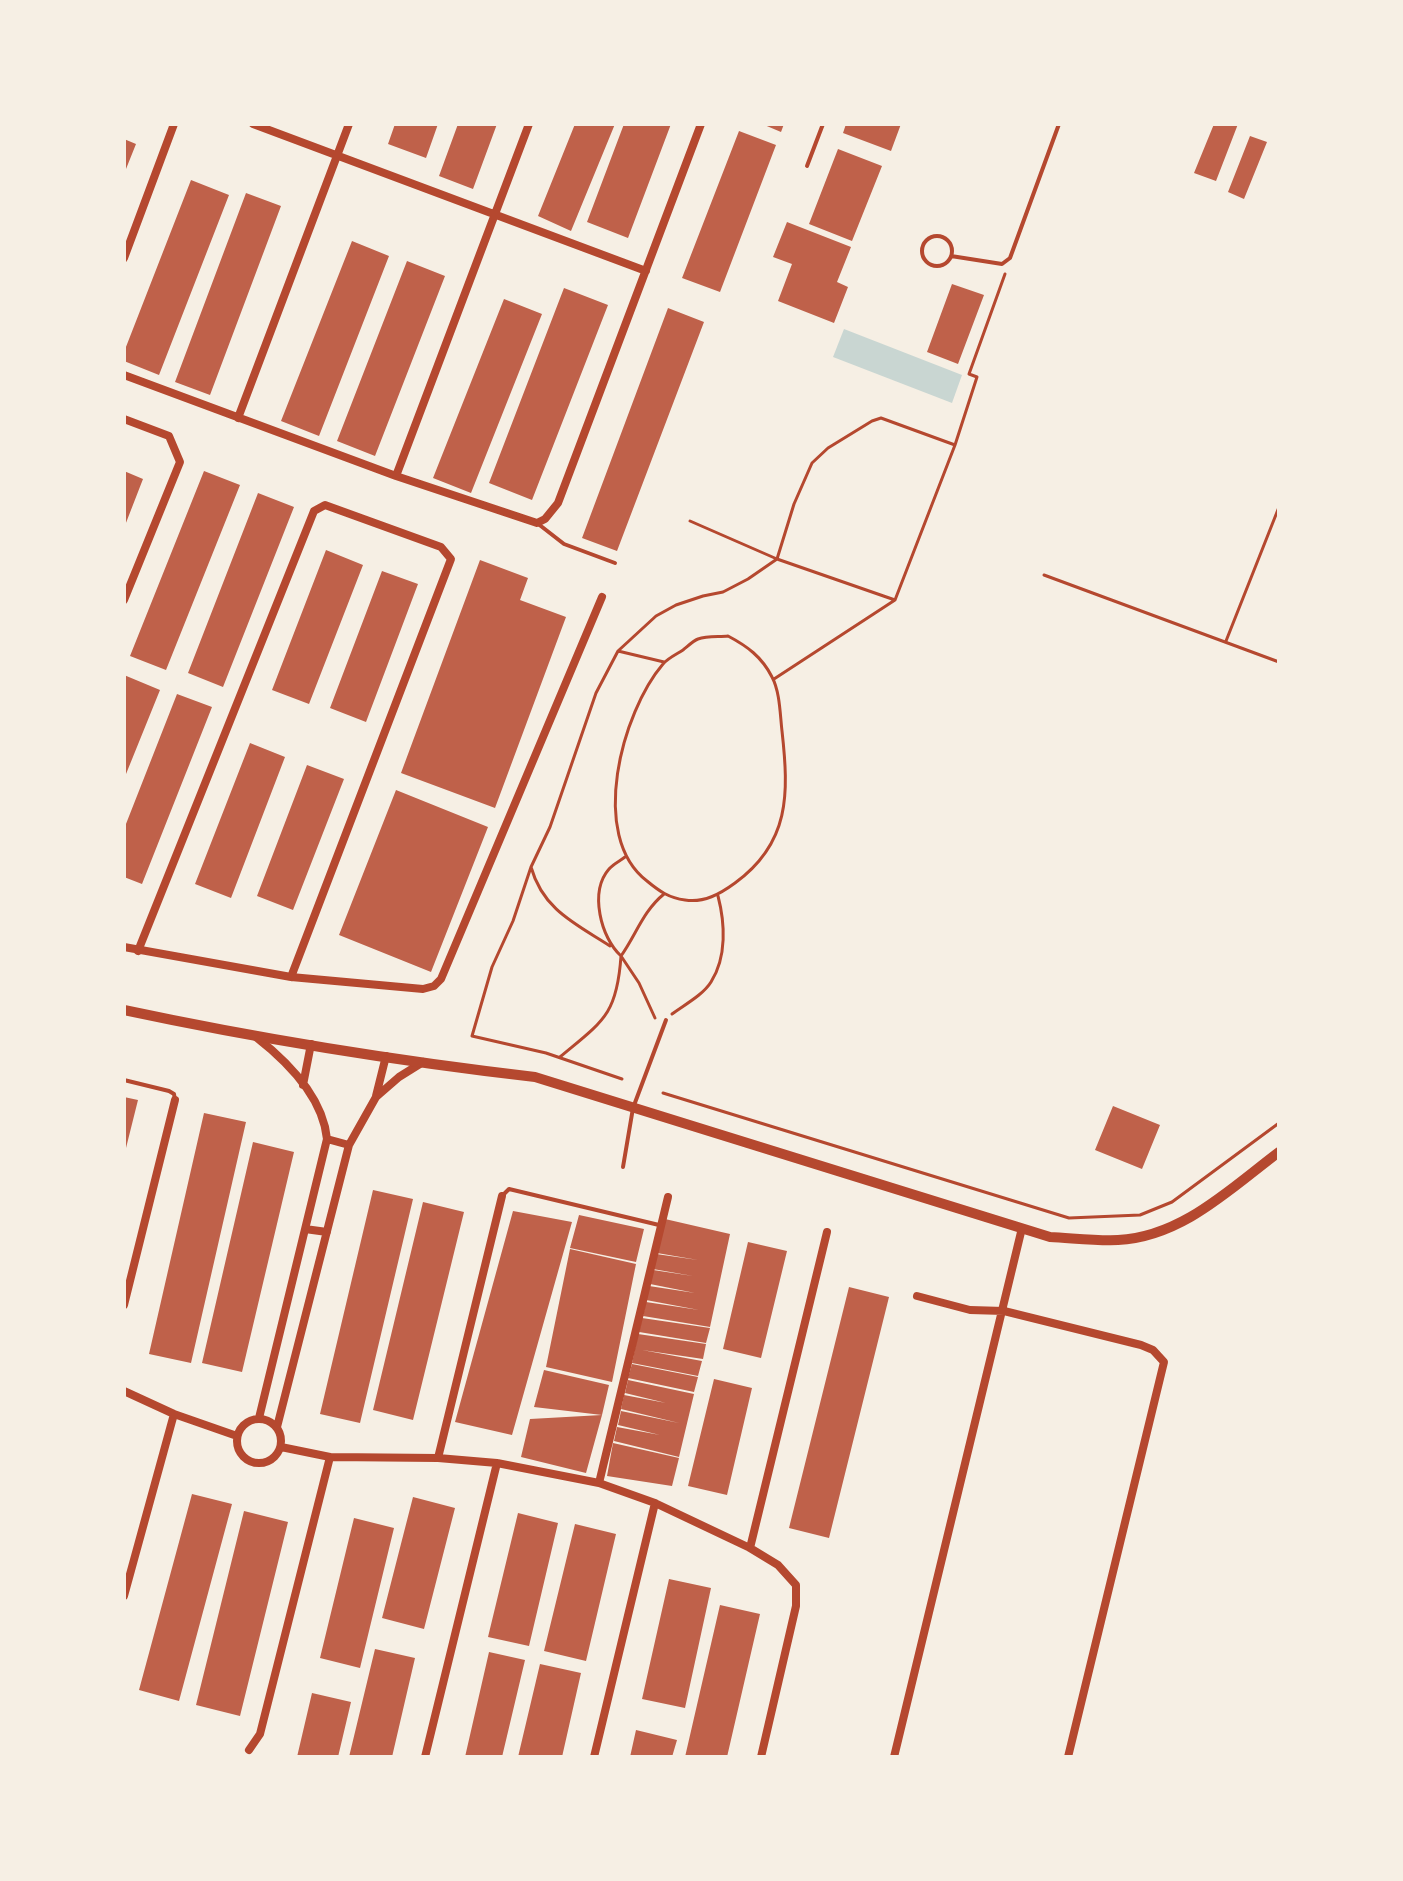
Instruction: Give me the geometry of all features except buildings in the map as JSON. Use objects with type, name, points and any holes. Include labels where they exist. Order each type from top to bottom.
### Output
[{"type":"street","points":[[124,258],[174,124]]},
{"type":"street","points":[[253,124],[646,271]]},
{"type":"street","points":[[238,418],[349,124]]},
{"type":"street","points":[[396,476],[529,124]]},
{"type":"street","points":[[124,375],[396,476],[537,523],[545,519],[558,503],[701,124]]},
{"type":"street","points":[[124,419],[169,436],[180,462],[124,600]]},
{"type":"street","points":[[138,951],[314,511],[325,505],[441,547],[451,559],[291,977]]},
{"type":"street","points":[[124,947],[291,977],[423,989],[434,986],[441,979],[602,597]]},
{"type":"street","points":[[124,1010],[253,1035],[535,1077],[1050,1237],[1120,1240],[1175,1227],[1220,1198],[1279,1152]]},
{"type":"street","points":[[253,1035],[285,1061],[303,1085],[325,1122],[327,1139],[259,1418]]},
{"type":"street","points":[[303,1085],[311,1044]]},
{"type":"street","points":[[277,1427],[349,1145],[376,1097],[386,1056]]},
{"type":"street","points":[[376,1097],[423,1062]]},
{"type":"street","points":[[124,1305],[175,1100]]},
{"type":"street","points":[[327,1139],[349,1145]]},
{"type":"street","points":[[438,1458],[502,1196]]},
{"type":"street","points":[[599,1483],[668,1197]]},
{"type":"street","points":[[894,1757],[1022,1228]]},
{"type":"street","points":[[305,1229],[327,1232]]},
{"type":"street","points":[[750,1548],[827,1232]]},
{"type":"street","points":[[917,1296],[970,1310],[1004,1311],[1141,1345],[1153,1350],[1164,1362],[1068,1757]]},
{"type":"street","points":[[281,1326],[302,1331]]},
{"type":"street","points":[[124,1391],[174,1414],[237,1436]]},
{"type":"street","points":[[124,1596],[174,1414]]},
{"type":"street","points":[[259,1418],[277,1427],[281,1447],[272,1459],[257,1463],[244,1457],[236,1444],[245,1423],[259,1418]]},
{"type":"street","points":[[281,1447],[330,1457],[438,1458],[497,1463],[599,1483],[655,1503],[750,1548],[778,1565],[796,1585],[796,1606],[761,1757]]},
{"type":"street","points":[[249,1750],[260,1734],[330,1457]]},
{"type":"street","points":[[425,1757],[497,1463]]},
{"type":"street","points":[[594,1757],[655,1503]]},
{"type":"lane","points":[[807,166],[823,124]]},
{"type":"lane","points":[[951,256],[1002,264],[1010,258],[1059,124]]},
{"type":"lane","points":[[941,236],[949,242],[951,256],[944,264],[930,264],[923,257],[924,243],[932,237],[941,236]]},
{"type":"lane","points":[[537,523],[564,544],[615,563]]},
{"type":"lane","points":[[623,1167],[633,1108],[666,1020]]},
{"type":"lane","points":[[124,1080],[169,1091],[174,1094],[175,1100]]},
{"type":"lane","points":[[502,1196],[509,1189],[662,1226]]},
{"type":"path","points":[[774,679],[895,600],[955,445],[977,377],[969,374],[1010,258]]},
{"type":"path","points":[[622,1079],[560,1057],[472,1036],[492,967],[550,827],[596,693],[618,651],[656,616],[676,605],[723,592],[777,559],[812,463],[828,448],[872,421],[881,418],[955,445]]},
{"type":"path","points":[[1226,642],[1279,507]]},
{"type":"path","points":[[690,521],[777,559],[895,600]]},
{"type":"path","points":[[1044,575],[1279,662]]},
{"type":"path","points":[[728,636],[748,647],[774,679],[786,771],[783,814],[775,840],[755,869],[718,896],[687,900],[664,894],[642,878],[625,857],[617,831],[617,778],[627,730],[664,662],[697,640],[728,636]]},
{"type":"path","points":[[618,651],[664,662]]},
{"type":"path","points":[[610,946],[598,916],[601,889],[609,869],[625,857]]},
{"type":"path","points":[[531,867],[536,887],[559,913],[621,956],[639,983],[651,1015],[660,1020],[666,1020],[711,983],[723,939],[724,919],[718,896]]},
{"type":"path","points":[[560,1057],[603,1021],[609,1012],[618,989],[621,956],[642,917],[664,894]]},
{"type":"path","points":[[663,1093],[1069,1218],[1140,1215],[1172,1202],[1279,1123]]},
{"type":"shaded area","points":[[844,329],[962,375],[952,403],[833,357]]}]
